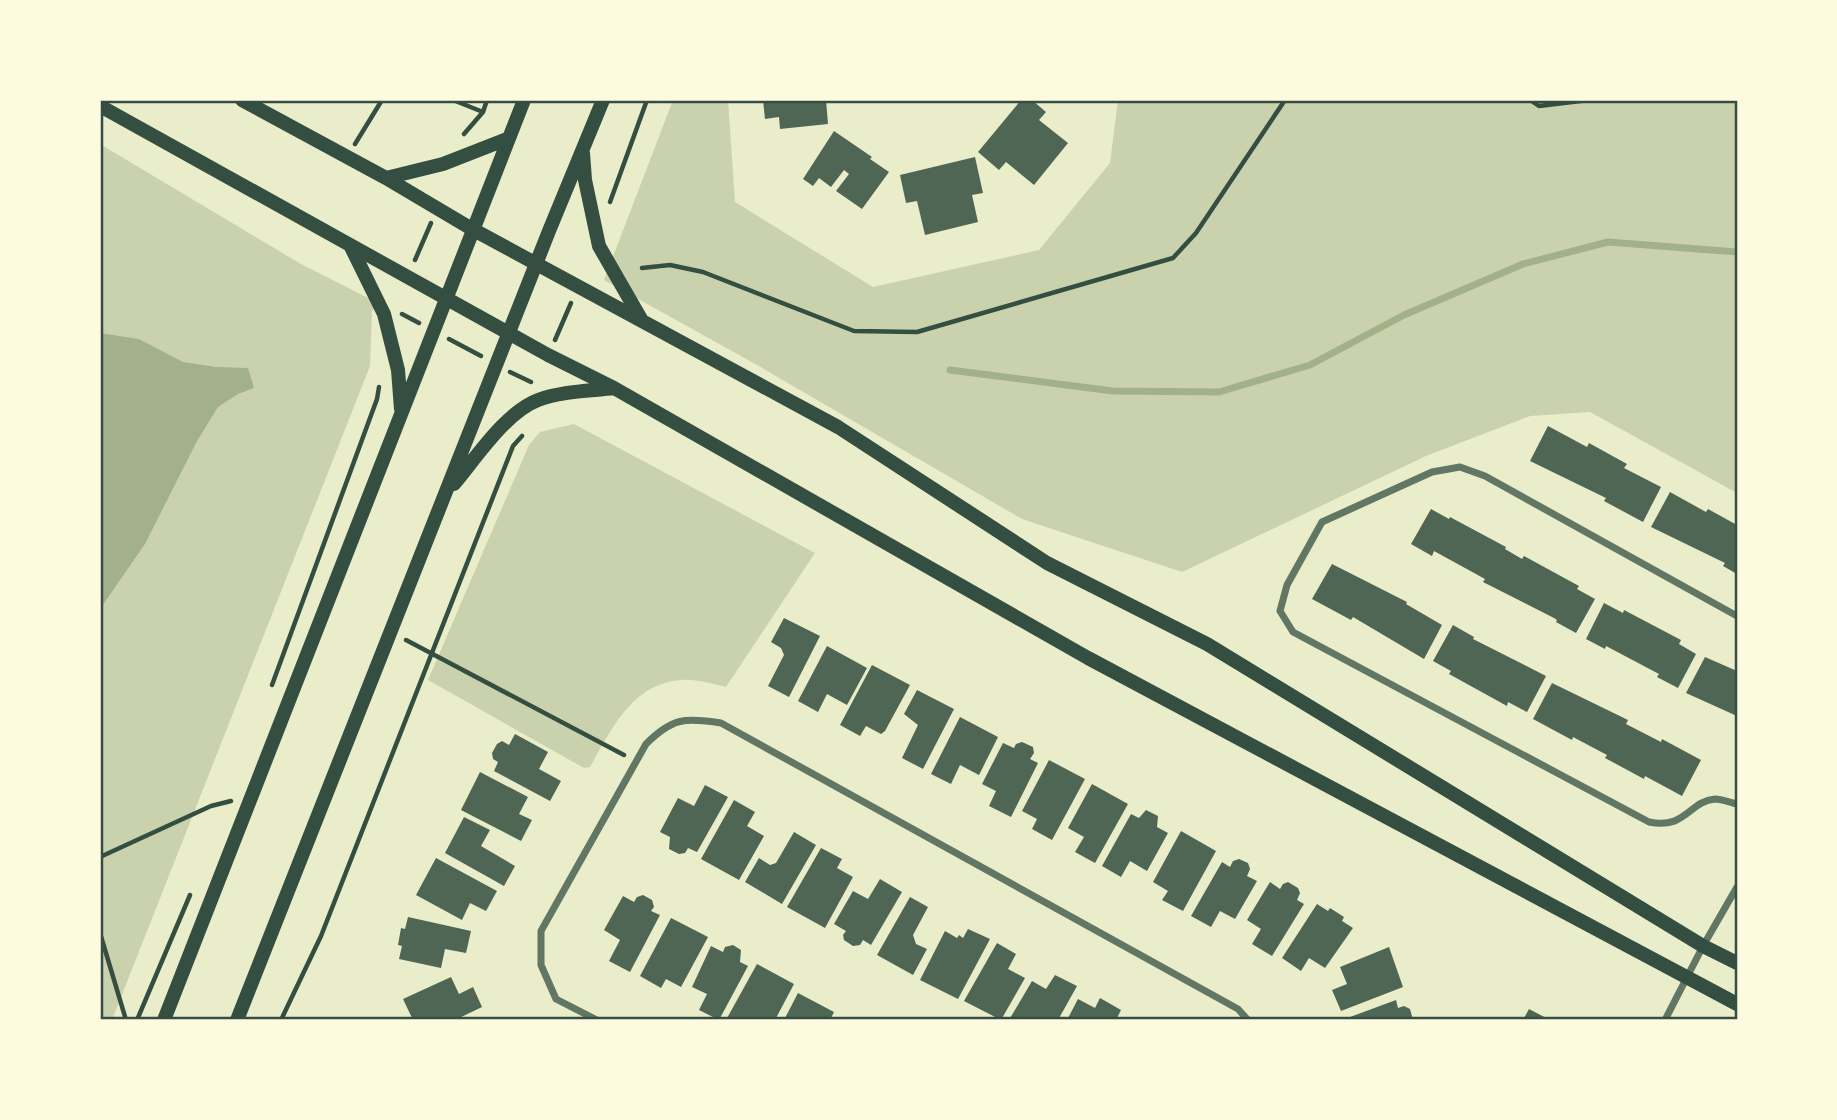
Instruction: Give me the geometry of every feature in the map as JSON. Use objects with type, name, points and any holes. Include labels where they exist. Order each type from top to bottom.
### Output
[{"type":"main road","points":[[242,100],[347,156],[472,229],[838,427],[1046,563],[1208,644],[1703,946],[1737,963]]},
{"type":"main road","points":[[164,1020],[524,100]]},
{"type":"main road","points":[[237,1020],[603,100]]},
{"type":"main road","points":[[100,106],[548,355],[614,388],[1088,657],[1737,1004]]},
{"type":"main road","points":[[386,178],[443,164],[508,139]]},
{"type":"main road","points":[[583,148],[584,180],[599,246],[642,320]]},
{"type":"main road","points":[[350,245],[384,314],[398,370],[401,412]]},
{"type":"main road","points":[[446,493],[507,421],[536,401],[559,394],[614,388]]},
{"type":"street","points":[[1737,616],[1485,477],[1460,467],[1432,472],[1322,522],[1287,585],[1280,611],[1293,632],[1649,822],[1663,825],[1681,819],[1695,808],[1715,799],[1737,804]]},
{"type":"street","points":[[597,1020],[556,999],[541,965],[541,931],[646,744],[663,727],[692,718],[720,723],[1238,1009],[1248,1020]]},
{"type":"street","points":[[1665,1020],[1737,887]]},
{"type":"path","points":[[347,156],[382,100]]},
{"type":"path","points":[[453,100],[483,112]]},
{"type":"path","points":[[463,136],[483,112],[487,100]]},
{"type":"path","points":[[608,207],[647,100]]},
{"type":"path","points":[[642,268],[670,265],[703,272],[854,331],[917,332],[1173,258],[1196,233],[1285,100]]},
{"type":"path","points":[[1530,100],[1539,106],[1589,100]]},
{"type":"path","points":[[408,275],[438,208]]},
{"type":"path","points":[[548,355],[579,286]]},
{"type":"path","points":[[404,315],[529,381]]},
{"type":"path","points":[[267,698],[377,399],[381,376]]},
{"type":"path","points":[[281,1020],[321,936],[513,446],[526,432]]},
{"type":"path","points":[[391,632],[637,762]]},
{"type":"path","points":[[224,814],[234,789]]},
{"type":"path","points":[[100,857],[211,806],[229,802]]},
{"type":"path","points":[[137,1020],[191,892]]},
{"type":"path","points":[[100,933],[126,1020]]},
{"type":"shaded area","points":[[673,100],[728,100],[735,202],[873,287],[1039,250],[1110,163],[1118,100],[1737,100],[1737,493],[1590,412],[1530,416],[1426,456],[1182,572],[1022,519],[757,365],[604,280]]},
{"type":"shaded area","points":[[100,144],[301,264],[378,303],[372,311],[370,366],[112,1020],[100,1020]]},
{"type":"shaded area","points":[[100,333],[139,339],[183,362],[248,368],[254,388],[238,394],[218,407],[197,441],[145,544],[100,609]]},
{"type":"shaded area","points":[[574,424],[815,553],[726,687],[682,680],[665,683],[650,690],[626,710],[590,767],[584,768],[428,680],[529,445],[540,432]]},
{"type":"building","points":[[763,100],[826,100],[828,124],[780,129],[779,117],[765,119]]},
{"type":"building","points":[[1021,100],[1032,100],[1046,112],[1039,120],[1068,143],[1034,185],[1006,162],[999,170],[978,152]]},
{"type":"building","points":[[834,131],[889,172],[862,209],[836,191],[849,174],[844,170],[831,187],[819,178],[813,186],[803,179]]},
{"type":"building","points":[[975,157],[983,193],[972,195],[978,222],[925,235],[917,201],[906,203],[900,175]]},
{"type":"building","points":[[1548,426],[1587,447],[1589,443],[1627,464],[1624,468],[1661,487],[1643,522],[1604,501],[1606,498],[1530,461]]},
{"type":"building","points":[[1670,492],[1737,525],[1737,574],[1723,566],[1725,563],[1651,527]]},
{"type":"building","points":[[1431,509],[1506,547],[1505,549],[1522,559],[1524,556],[1579,586],[1577,589],[1595,599],[1576,633],[1556,622],[1554,618],[1483,582],[1485,579],[1434,551],[1432,556],[1411,544]]},
{"type":"building","points":[[1332,564],[1407,602],[1406,604],[1442,625],[1424,659],[1353,617],[1351,620],[1312,599]]},
{"type":"building","points":[[1604,603],[1623,613],[1624,610],[1681,640],[1679,644],[1696,654],[1678,688],[1657,677],[1659,674],[1606,646],[1605,649],[1586,639]]},
{"type":"building","points":[[784,618],[820,636],[789,697],[768,686],[784,655],[781,648],[771,642]]},
{"type":"building","points":[[1453,625],[1474,637],[1473,639],[1546,676],[1527,712],[1508,702],[1507,706],[1449,674],[1451,671],[1433,661]]},
{"type":"building","points":[[827,646],[867,668],[847,705],[827,694],[818,712],[798,701]]},
{"type":"building","points":[[1705,657],[1737,671],[1737,716],[1686,693]]},
{"type":"building","points":[[872,665],[910,685],[885,731],[881,734],[866,726],[860,736],[840,725]]},
{"type":"building","points":[[1552,683],[1628,720],[1626,724],[1701,760],[1682,796],[1605,758],[1607,755],[1573,737],[1572,740],[1533,719]]},
{"type":"building","points":[[917,690],[954,709],[923,769],[902,758],[918,725],[904,714]]},
{"type":"building","points":[[960,717],[998,737],[979,775],[960,765],[951,784],[931,774]]},
{"type":"building","points":[[515,734],[548,752],[539,769],[561,781],[550,801],[494,771],[498,762],[493,759],[492,753],[497,744],[502,741],[509,745]]},
{"type":"building","points":[[1022,742],[1033,747],[1034,753],[1030,759],[1038,763],[1011,817],[989,806],[996,791],[982,784],[1003,743],[1014,748]]},
{"type":"building","points":[[1049,760],[1085,779],[1052,840],[1032,829],[1037,819],[1022,811]]},
{"type":"building","points":[[480,772],[528,797],[519,814],[532,820],[521,841],[461,810]]},
{"type":"building","points":[[1092,784],[1128,804],[1095,863],[1075,852],[1084,837],[1068,828]]},
{"type":"building","points":[[705,785],[728,797],[697,852],[688,848],[685,853],[679,854],[669,849],[670,837],[660,832],[678,798],[694,806]]},
{"type":"building","points":[[734,800],[755,812],[747,826],[764,836],[739,880],[701,859]]},
{"type":"building","points":[[1146,810],[1158,816],[1157,827],[1168,833],[1147,871],[1130,861],[1121,877],[1102,866],[1131,814],[1139,818]]},
{"type":"building","points":[[464,817],[490,830],[481,846],[515,866],[504,886],[445,853]]},
{"type":"building","points":[[1181,831],[1216,851],[1183,911],[1162,900],[1168,891],[1153,882]]},
{"type":"building","points":[[794,832],[816,845],[782,904],[745,882],[759,858],[770,865],[776,863]]},
{"type":"building","points":[[821,848],[842,859],[837,868],[853,877],[825,928],[787,907]]},
{"type":"building","points":[[436,858],[497,891],[486,911],[470,903],[462,920],[416,895]]},
{"type":"building","points":[[1239,859],[1248,863],[1250,869],[1247,876],[1257,881],[1235,919],[1220,911],[1211,927],[1191,916],[1222,862],[1230,867],[1233,861]]},
{"type":"building","points":[[880,879],[902,892],[871,945],[863,940],[860,945],[853,946],[844,940],[846,931],[834,924],[853,891],[868,899]]},
{"type":"building","points":[[1270,882],[1280,889],[1288,882],[1298,888],[1300,893],[1297,900],[1304,904],[1272,956],[1252,944],[1261,929],[1247,920]]},
{"type":"building","points":[[643,895],[652,900],[654,907],[651,911],[660,915],[630,972],[609,961],[620,940],[604,930],[623,896],[634,902],[637,897]]},
{"type":"building","points":[[910,897],[928,907],[913,935],[916,944],[927,949],[913,975],[877,955]]},
{"type":"building","points":[[1317,904],[1344,917],[1342,921],[1353,928],[1325,968],[1309,958],[1301,971],[1282,958]]},
{"type":"building","points":[[408,917],[471,931],[466,953],[445,949],[441,968],[399,959],[402,946],[398,945],[401,928],[405,929]]},
{"type":"building","points":[[671,918],[708,937],[681,987],[666,979],[661,988],[640,976]]},
{"type":"building","points":[[968,929],[990,939],[958,999],[920,980],[945,931],[957,938],[959,935],[963,938]]},
{"type":"building","points":[[997,943],[1016,954],[1008,969],[1025,978],[1001,1020],[964,1001]]},
{"type":"building","points":[[733,945],[741,950],[740,962],[748,966],[719,1020],[699,1010],[707,994],[692,987],[711,946],[723,952],[725,947]]},
{"type":"building","points":[[1389,947],[1403,987],[1341,1011],[1332,990],[1347,984],[1340,967]]},
{"type":"building","points":[[757,964],[794,984],[775,1020],[726,1020]]},
{"type":"building","points":[[1055,975],[1077,986],[1058,1020],[1009,1020],[1032,981],[1046,989]]},
{"type":"building","points":[[451,977],[459,994],[473,987],[482,1007],[455,1020],[413,1020],[403,999]]},
{"type":"building","points":[[798,993],[834,1012],[830,1020],[784,1020]]},
{"type":"building","points":[[1100,998],[1121,1010],[1116,1020],[1067,1020],[1078,999],[1095,1008]]},
{"type":"building","points":[[1396,1000],[1398,1008],[1404,1006],[1410,1009],[1413,1020],[1342,1020]]},
{"type":"building","points":[[1529,1009],[1550,1020],[1523,1020]]},
{"type":"waterway","points":[[950,370],[1113,391],[1219,392],[1310,365],[1404,315],[1523,264],[1608,242],[1737,252]]}]
